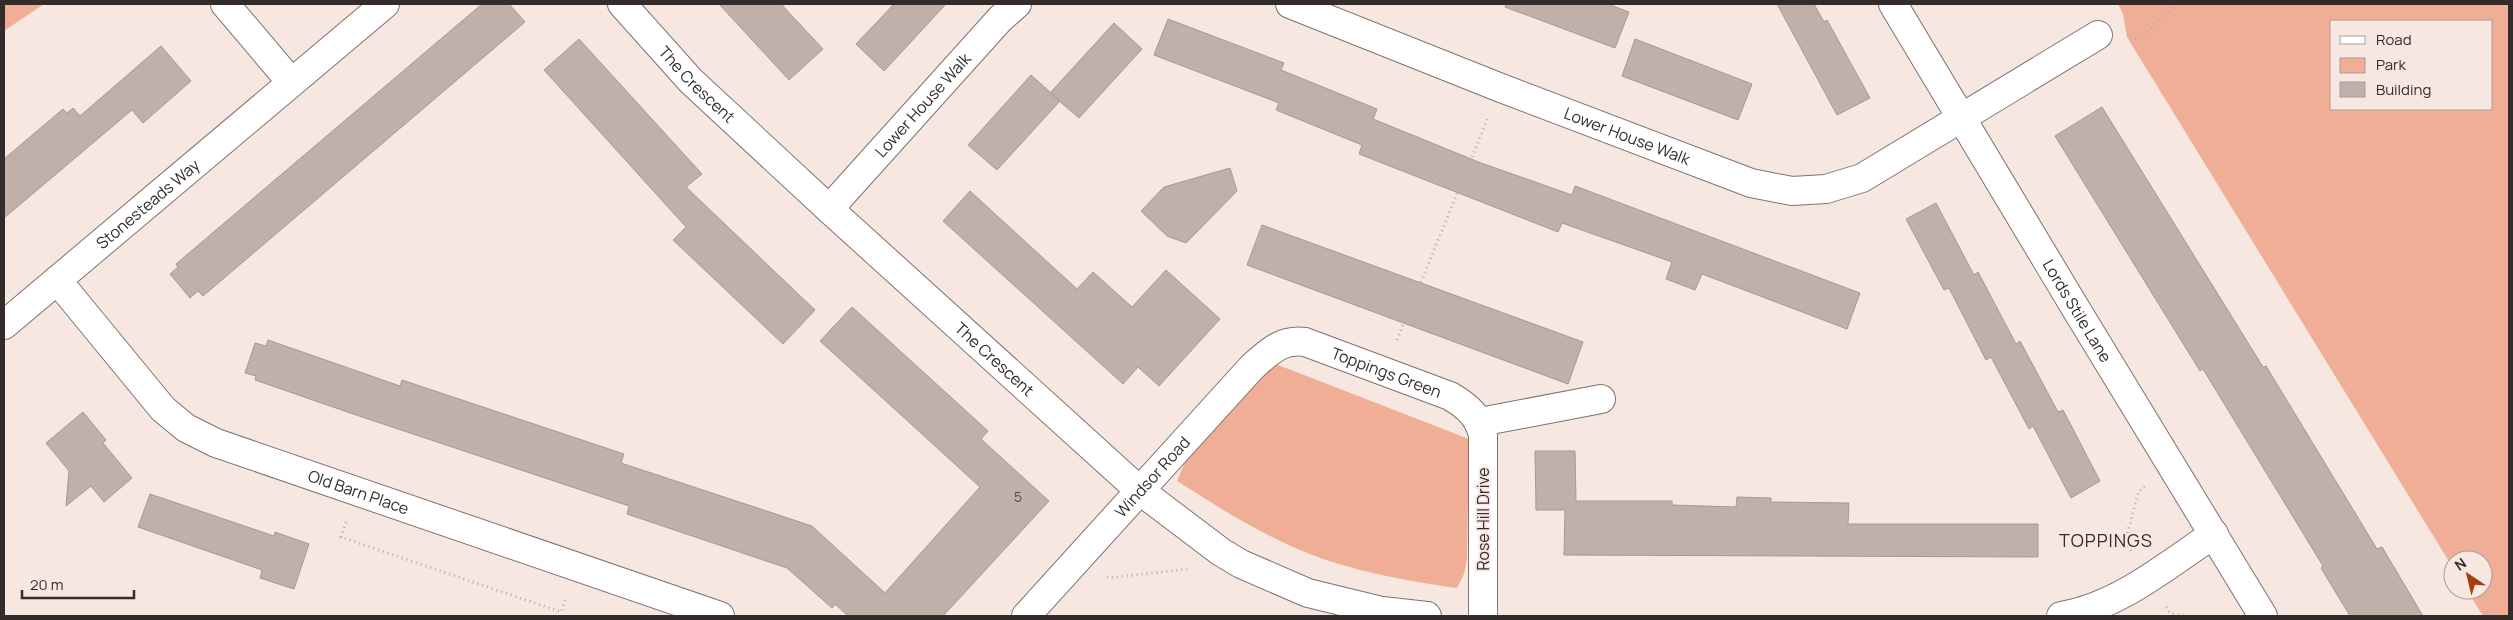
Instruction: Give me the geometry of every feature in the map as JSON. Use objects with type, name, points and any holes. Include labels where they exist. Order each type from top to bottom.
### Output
[{"type":"street","points":[[225,4],[291,82],[385,4]]},
{"type":"street","name":"The Crescent","points":[[622,4],[691,81],[829,209],[1139,490],[1210,544],[1241,564],[1308,592],[1382,611],[1427,616]]},
{"type":"street","name":"Lower House Walk","points":[[829,209],[1000,19],[1018,4]]},
{"type":"street","name":"Lower House Walk","points":[[1290,4],[1501,88],[1751,184],[1792,191],[1826,189],[1862,178],[2098,34]]},
{"type":"street","name":"Lords Stile Lane","points":[[1893,4],[2072,304],[2264,616]]},
{"type":"street","name":"Stonesteads Way","points":[[4,325],[291,82]]},
{"type":"street","name":"Old Barn Place","points":[[57,280],[163,409],[186,428],[216,443],[720,616]]},
{"type":"street","name":"Toppings Green","points":[[1282,343],[1306,342],[1450,396],[1464,404],[1480,422]]},
{"type":"street","name":"Windsor Road","points":[[1026,616],[1252,367],[1273,348],[1282,343]]},
{"type":"street","points":[[1480,422],[1601,399]]},
{"type":"street","name":"Rose Hill Drive","points":[[1480,422],[1483,435],[1483,616]]},
{"type":"street","points":[[2061,616],[2076,614],[2114,599],[2214,534]]},
{"type":"path","points":[[2098,34],[2138,39],[2178,4]]},
{"type":"path","points":[[1421,282],[1501,88]]},
{"type":"path","points":[[356,491],[341,536],[561,612],[578,567]]},
{"type":"path","points":[[1083,554],[1109,578],[1186,570],[1210,544]]},
{"type":"green space","points":[[4,4],[44,4],[4,31]]},
{"type":"green space","points":[[2118,4],[2509,4],[2509,616],[2483,616],[2473,600],[2493,600],[2493,550],[2443,550],[2443,552],[2127,37],[2123,14]]},
{"type":"green space","points":[[1273,363],[1469,439],[1467,559],[1464,574],[1457,588],[1375,573],[1342,565],[1306,553],[1249,525],[1177,481],[1186,460]]},
{"type":"building","points":[[482,4],[509,4],[525,22],[203,296],[198,291],[190,298],[170,274],[178,267],[176,264]]},
{"type":"building","points":[[719,4],[781,4],[823,49],[789,80]]},
{"type":"building","points":[[894,4],[946,4],[884,71],[856,44]]},
{"type":"building","points":[[1506,4],[1608,4],[1629,12],[1615,48],[1505,7]]},
{"type":"building","points":[[1777,4],[1814,4],[1824,22],[1827,20],[1870,98],[1837,115]]},
{"type":"building","points":[[1168,19],[1284,63],[1281,70],[1377,109],[1373,119],[1481,163],[1572,195],[1575,186],[1860,293],[1847,329],[1702,274],[1695,290],[1666,279],[1672,262],[1562,223],[1558,232],[1359,154],[1362,145],[1276,110],[1279,103],[1154,55]]},
{"type":"building","points":[[1114,23],[1142,49],[1079,118],[1050,93]]},
{"type":"building","points":[[579,39],[702,174],[686,187],[815,310],[783,344],[673,240],[686,227],[544,70]]},
{"type":"building","points":[[1635,39],[1752,84],[1738,120],[1622,76]]},
{"type":"building","points":[[161,46],[191,81],[143,123],[132,110],[4,218],[4,159],[63,109],[67,113],[73,108],[80,116]]},
{"type":"building","points":[[1031,75],[1060,101],[997,170],[968,145]]},
{"type":"building","points":[[2102,107],[2263,367],[2266,366],[2377,549],[2382,547],[2423,616],[2350,616],[2321,568],[2323,566],[2203,369],[2200,371],[2055,136]]},
{"type":"building","points":[[1230,168],[1237,191],[1186,243],[1167,236],[1141,211],[1164,187]]},
{"type":"building","points":[[970,191],[1077,289],[1093,272],[1132,307],[1166,270],[1220,319],[1159,386],[1138,367],[1123,384],[943,221]]},
{"type":"building","points":[[1936,203],[1974,275],[1978,272],[2016,344],[2020,341],[2058,412],[2063,410],[2100,481],[2071,498],[2033,426],[2029,429],[1991,357],[1986,360],[1949,288],[1944,290],[1906,219]]},
{"type":"building","points":[[1262,225],[1583,342],[1568,384],[1247,265]]},
{"type":"building","points":[[852,307],[988,431],[981,439],[1049,501],[943,616],[848,616],[835,604],[832,608],[787,568],[627,514],[629,506],[255,380],[256,376],[245,373],[255,343],[266,346],[268,340],[400,386],[402,380],[624,454],[621,463],[812,526],[885,593],[980,487],[820,341]]},
{"type":"building","points":[[83,412],[106,440],[103,443],[132,478],[104,502],[91,486],[66,506],[69,471],[46,443]]},
{"type":"building","points":[[1535,451],[1575,451],[1576,501],[1672,501],[1672,505],[1736,507],[1737,497],[1771,498],[1771,502],[1849,503],[1848,524],[2038,524],[2038,557],[1564,555],[1565,510],[1536,510]]},
{"type":"building","points":[[150,494],[274,536],[275,532],[309,544],[294,589],[260,578],[262,570],[138,527]]},
{"type":"district","name":"TOPPINGS","points":[[2106,541]]}]
